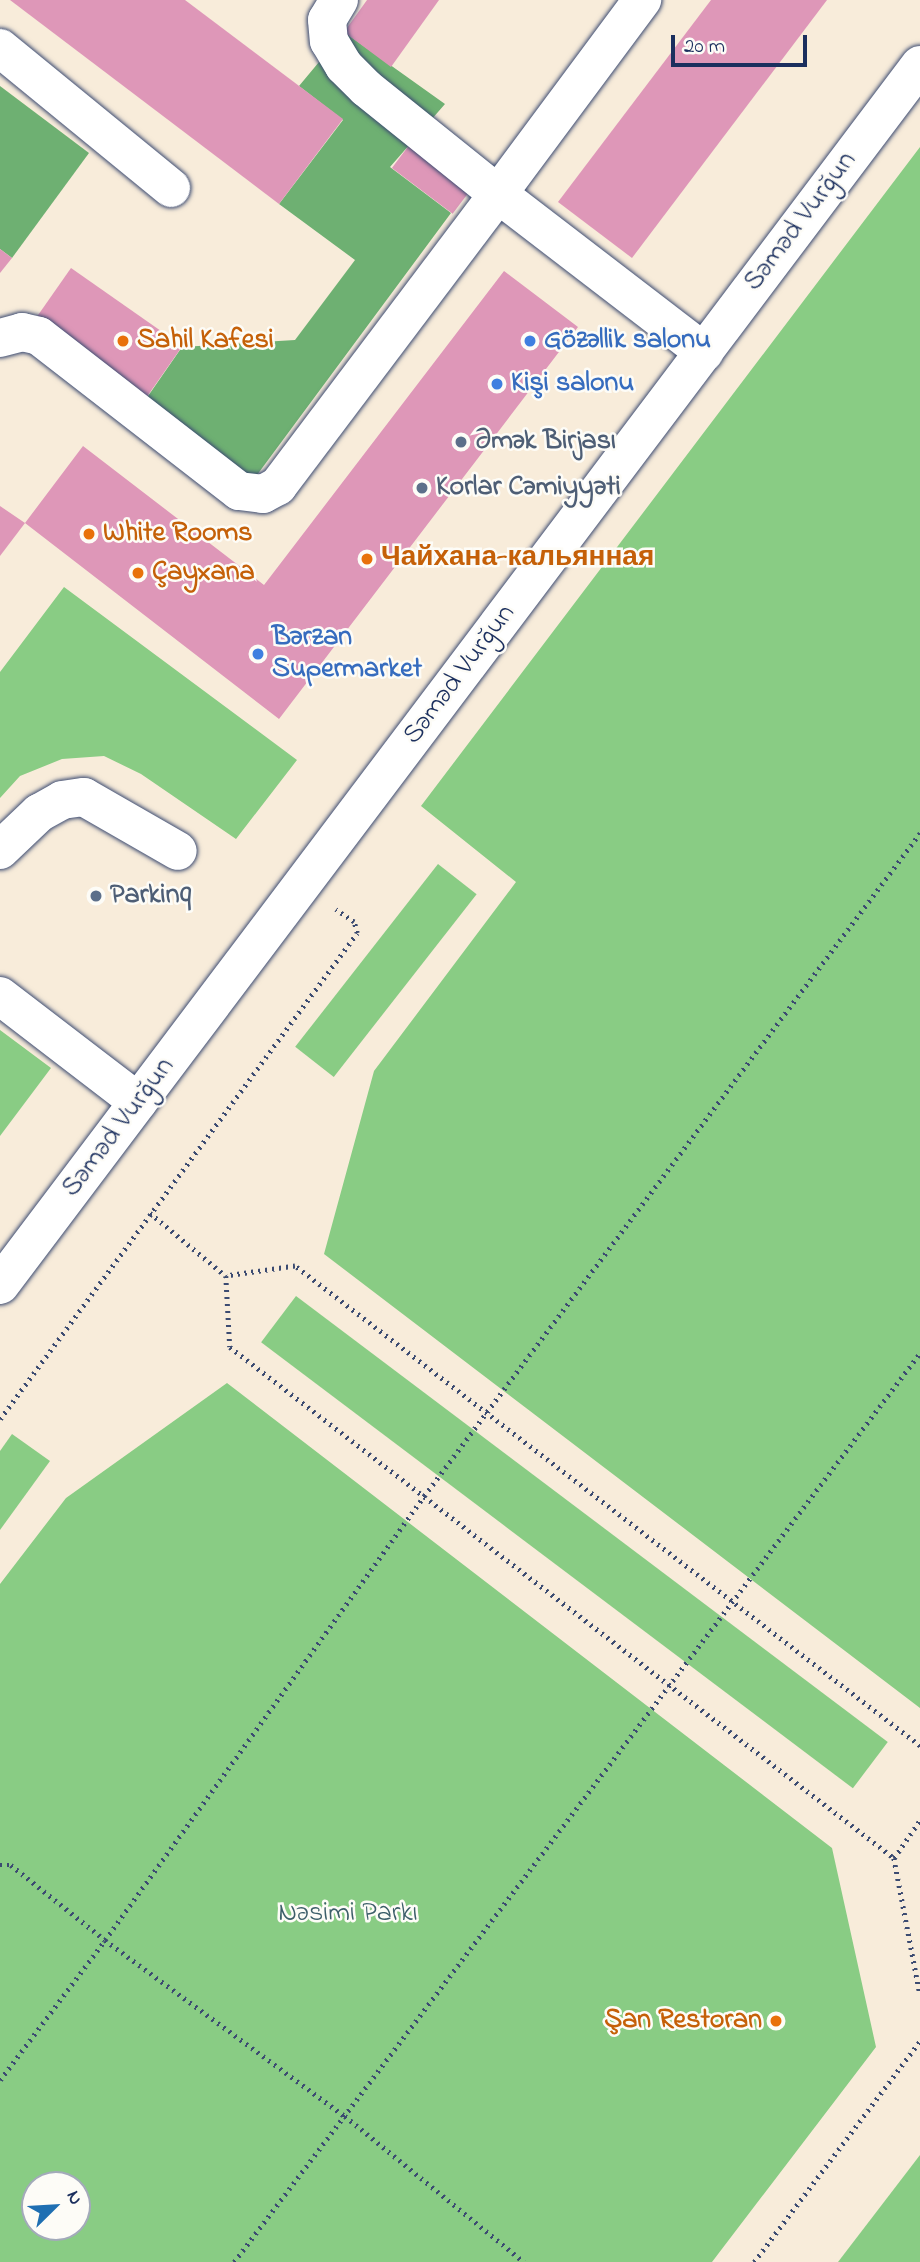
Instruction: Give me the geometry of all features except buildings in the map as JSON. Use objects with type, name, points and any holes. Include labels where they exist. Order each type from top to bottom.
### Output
[{"type":"main road","points":[[339,0],[327,20],[329,41],[344,66],[366,88],[498,194],[704,352]]},
{"type":"main road","points":[[0,338],[22,332],[39,336],[239,491],[263,494],[278,486],[642,0]]},
{"type":"main road","points":[[0,48],[171,188]]},
{"type":"main road","name":"Səməd Vurğun","points":[[5,1268],[138,1102],[920,65]]},
{"type":"main road","points":[[0,850],[39,813],[62,800],[84,797],[178,851]]},
{"type":"main road","points":[[0,996],[138,1102]]},
{"type":"path","points":[[0,2080],[105,1940],[424,1496],[920,833]]},
{"type":"path","points":[[0,1419],[357,933],[354,922],[300,887]]},
{"type":"path","points":[[150,1213],[226,1276],[230,1347],[894,1858],[920,1994]]},
{"type":"path","points":[[226,1276],[295,1266],[920,1746]]},
{"type":"path","points":[[234,2262],[920,1353]]},
{"type":"path","points":[[894,1858],[920,1820]]},
{"type":"path","points":[[0,1865],[11,1865],[105,1940],[345,2116],[524,2262]]},
{"type":"path","points":[[754,2262],[920,2042]]},
{"type":"green space","points":[[344,32],[445,104],[390,167],[451,213],[254,479],[146,399],[182,347],[295,340],[355,260],[279,204],[343,120],[299,86]]},
{"type":"green space","points":[[0,86],[89,153],[12,258],[0,249]]},
{"type":"green space","points":[[920,147],[920,1708],[324,1254],[374,1071],[516,882],[421,806]]},
{"type":"green space","points":[[64,587],[297,760],[236,839],[141,774],[104,756],[62,759],[20,776],[0,798],[0,672]]},
{"type":"green space","points":[[438,864],[477,894],[334,1077],[295,1047]]},
{"type":"green space","points":[[0,1030],[51,1068],[0,1136]]},
{"type":"green space","points":[[296,1296],[888,1742],[853,1788],[261,1342]]},
{"type":"green space","name":"Nəsimi Parkı","points":[[227,1383],[832,1848],[876,2047],[712,2262],[0,2262],[0,1584],[66,1498]]},
{"type":"green space","points":[[12,1434],[50,1461],[0,1530],[0,1451]]},
{"type":"green space","points":[[920,2155],[920,2262],[838,2262]]},
{"type":"place","name":"Sahil Kafesi","points":[[123,341]]},
{"type":"place","name":"Gözəllik salonu","points":[[530,341]]},
{"type":"place","name":"Kişi salonu","points":[[497,384]]},
{"type":"place","name":"Əmək Birjası","points":[[461,442]]},
{"type":"place","name":"Korlar Cəmiyyəti","points":[[422,488]]},
{"type":"place","name":"White Rooms","points":[[89,534]]},
{"type":"place","name":"Чайхана-кальянная","points":[[367,559]]},
{"type":"place","name":"Çayxana","points":[[138,573]]},
{"type":"place","name":"Bərzan Supermarket","points":[[258,654]]},
{"type":"place","name":"Parkinq","points":[[96,896]]},
{"type":"place","name":"Şan Restoran","points":[[776,2021]]}]
